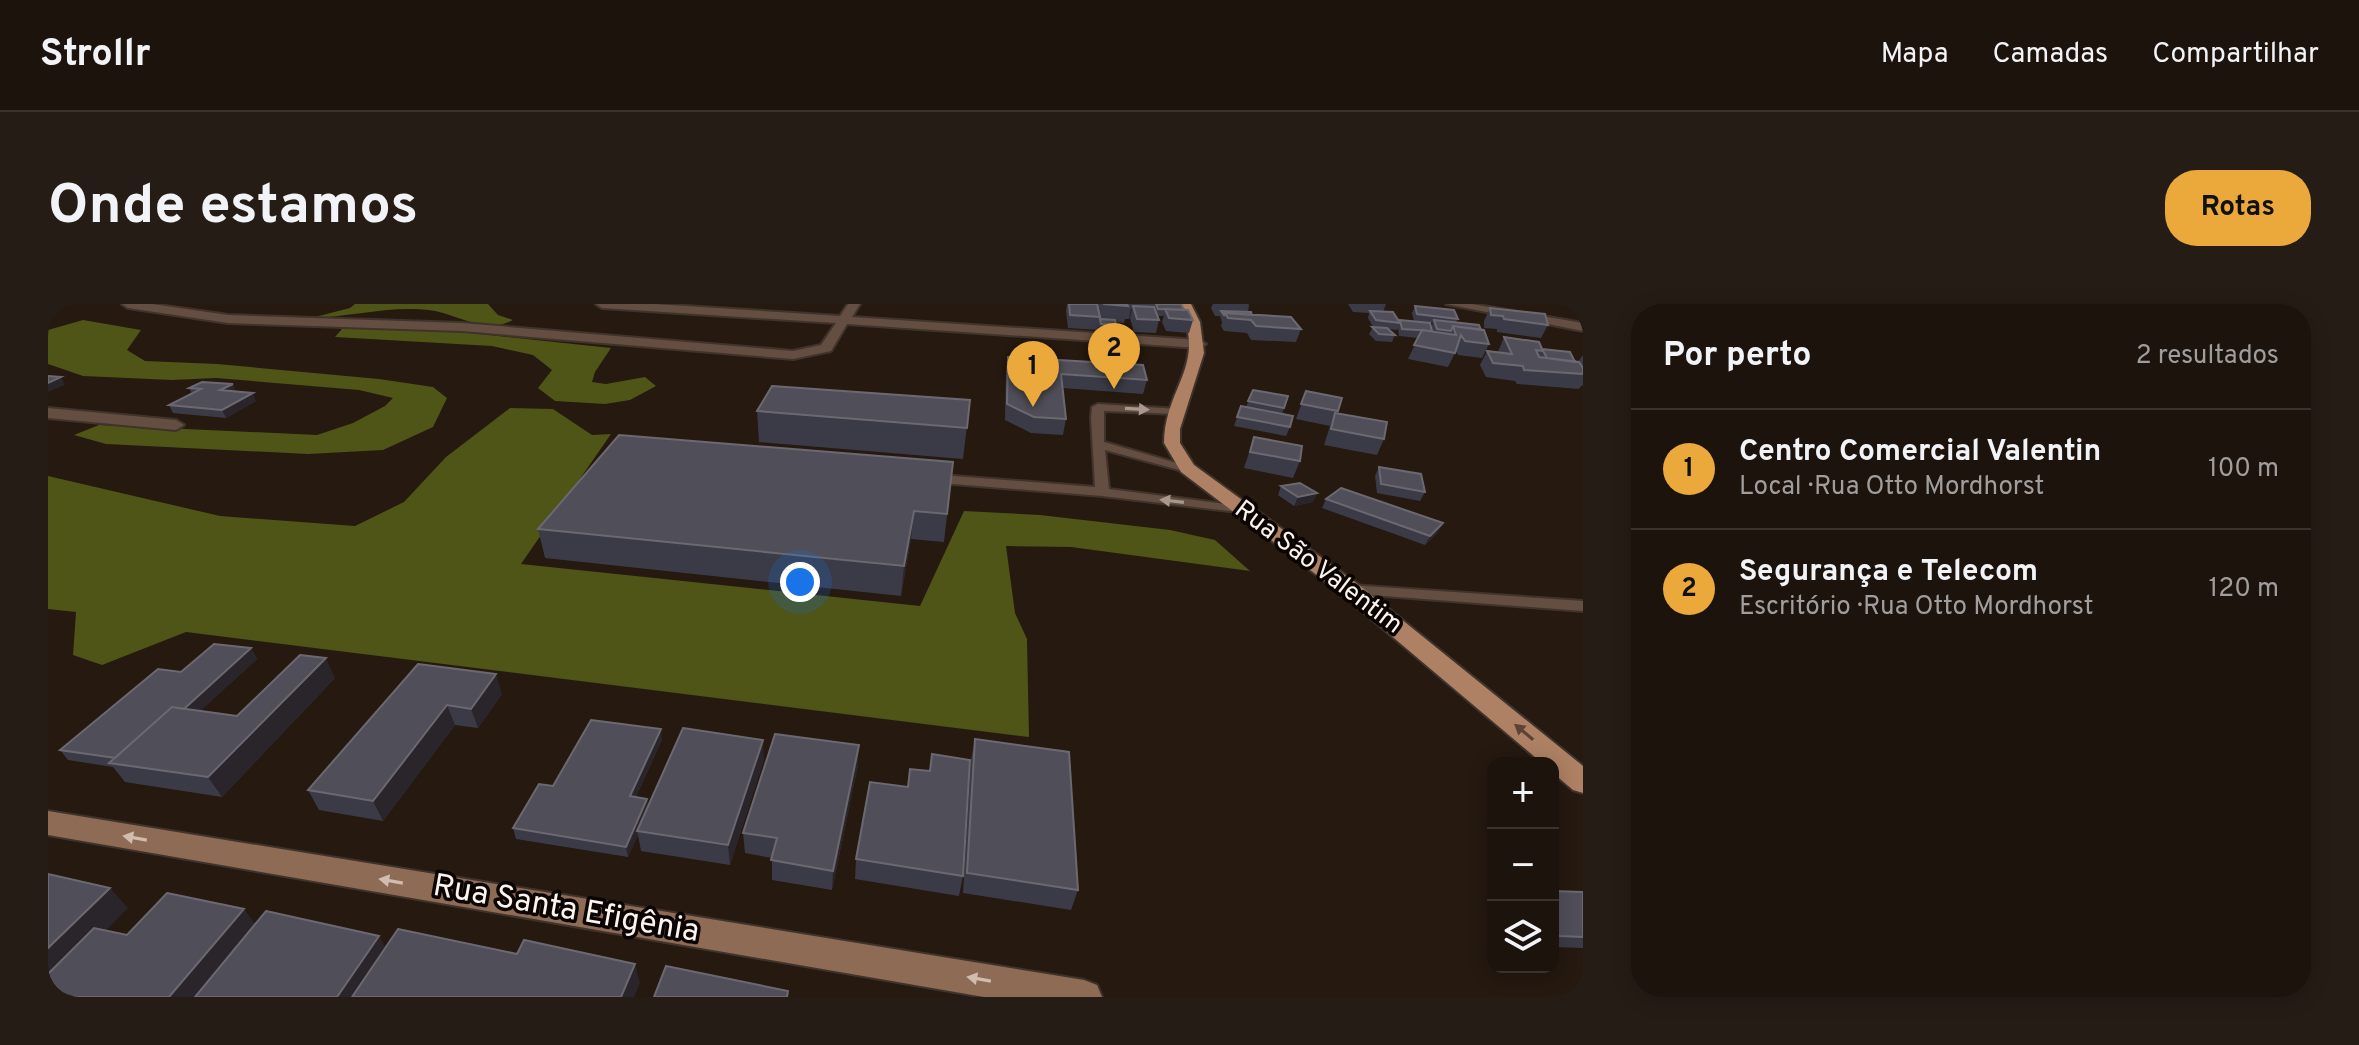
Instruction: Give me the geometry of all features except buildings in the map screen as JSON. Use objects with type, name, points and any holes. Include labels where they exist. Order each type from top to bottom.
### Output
[{"type":"main road","points":[[1185,304],[1199,332],[1199,344],[1175,411],[1172,443],[1187,468]]},
{"type":"main road","name":"Rua São Valentim","points":[[1187,468],[1351,590],[1583,782]]},
{"type":"street","points":[[128,304],[228,319],[462,327],[793,355],[826,348],[854,304]]},
{"type":"street","points":[[602,304],[1199,344]]},
{"type":"street","points":[[1452,304],[1583,327]]},
{"type":"street","points":[[48,413],[176,425]]},
{"type":"street","name":"Rua Santa Efigênia","points":[[48,823],[1084,997]]},
{"type":"lane","points":[[1102,492],[1100,445],[1095,429],[1098,407],[1175,411]]},
{"type":"lane","points":[[1100,445],[1187,468]]},
{"type":"lane","points":[[920,477],[1102,492],[1241,510]]},
{"type":"lane","points":[[1351,590],[1583,606]]},
{"type":"green space","points":[[355,304],[488,304],[498,315],[513,320],[484,325],[420,309],[311,318]]},
{"type":"green space","points":[[83,320],[141,330],[127,350],[145,361],[217,364],[379,379],[433,387],[447,398],[433,427],[383,450],[308,454],[106,444],[74,435],[99,425],[317,435],[353,423],[385,406],[393,398],[359,390],[216,378],[172,380],[83,376],[48,364],[48,330]]},
{"type":"green space","points":[[367,327],[453,331],[611,348],[592,382],[606,384],[645,377],[656,386],[630,400],[605,404],[555,401],[538,388],[552,370],[533,355],[492,346],[335,337],[342,329]]},
{"type":"green space","points":[[510,408],[553,409],[592,435],[611,434],[521,564],[920,606],[964,511],[1040,515],[1170,530],[1215,540],[1250,571],[1071,547],[1006,546],[1015,613],[1027,639],[1029,737],[186,632],[102,665],[73,655],[76,612],[48,609],[48,476],[220,516],[355,526],[404,502],[446,457]]},
{"type":"place","name":"Segurança e Telecom","points":[[1114,389]]},
{"type":"place","name":"Centro Comercial Valentin","points":[[1033,407]]}]
